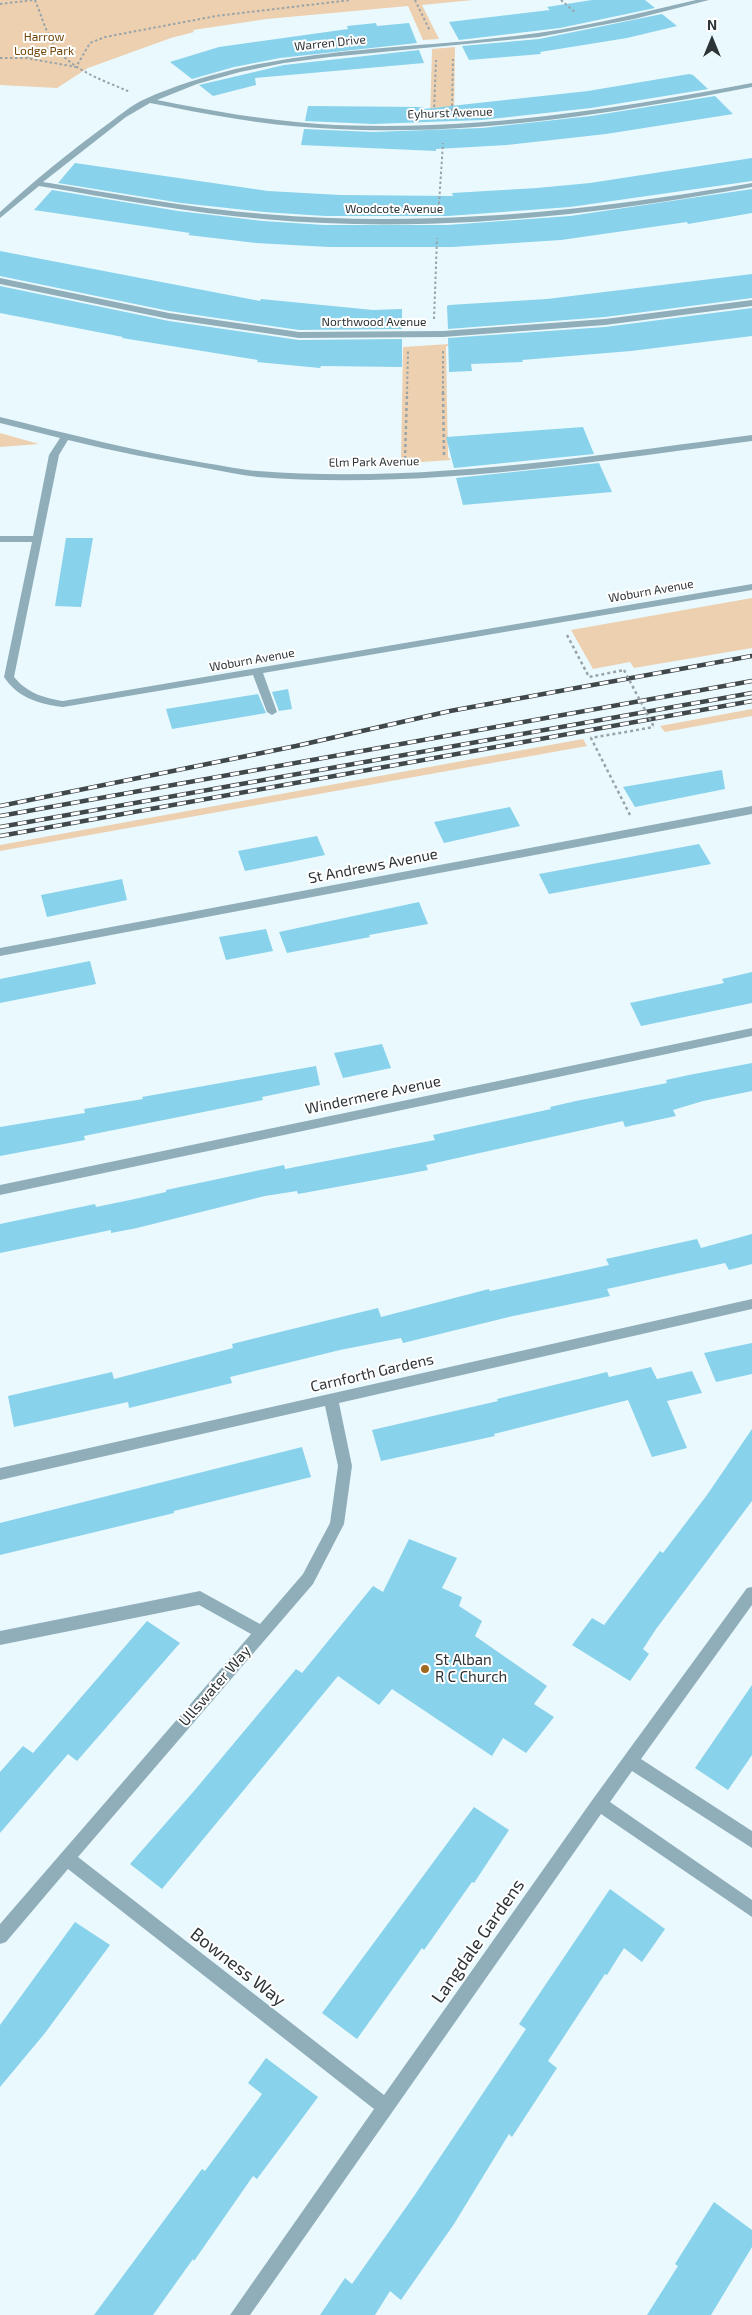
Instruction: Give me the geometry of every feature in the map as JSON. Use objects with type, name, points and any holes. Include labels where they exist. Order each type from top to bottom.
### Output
[{"type":"street","name":"Warren Drive","points":[[0,216],[36,183],[89,141],[148,100],[211,76],[242,67],[312,56],[516,38],[576,28],[705,0]]},
{"type":"street","name":"Eyhurst Avenue","points":[[148,100],[231,117],[320,126],[447,127],[600,110],[752,85]]},
{"type":"street","name":"Woodcote Avenue","points":[[36,183],[244,215],[298,220],[438,221],[535,215],[622,205],[752,185]]},
{"type":"street","name":"Northwood Avenue","points":[[0,281],[169,316],[299,335],[438,335],[604,322],[752,303]]},
{"type":"street","name":"Elm Park Avenue","points":[[0,420],[66,437],[177,461],[256,474],[364,476],[444,473],[540,465],[752,438]]},
{"type":"street","name":"Woburn Avenue","points":[[66,437],[54,455],[8,676],[23,692],[34,698],[63,704],[752,587]]},
{"type":"street","points":[[0,539],[36,539]]},
{"type":"street","points":[[257,672],[272,712]]},
{"type":"street","name":"St Andrews Avenue","points":[[0,952],[752,810]]},
{"type":"street","name":"Windermere Avenue","points":[[0,1190],[752,1032]]},
{"type":"street","name":"Carnforth Gardens","points":[[0,1474],[752,1304]]},
{"type":"street","name":"Ullswater Way","points":[[0,1936],[308,1578],[337,1524],[345,1466],[331,1400]]},
{"type":"street","name":"Langdale Gardens","points":[[239,2315],[599,1804],[752,1593]]},
{"type":"street","points":[[0,1638],[200,1598],[262,1632]]},
{"type":"street","points":[[630,1761],[752,1840]]},
{"type":"street","points":[[599,1804],[752,1909]]},
{"type":"street","name":"Bowness Way","points":[[67,1858],[386,2107]]},
{"type":"path","points":[[0,4],[35,0],[54,44],[76,67]]},
{"type":"path","points":[[76,67],[90,43],[106,37],[216,16],[350,0]]},
{"type":"path","points":[[415,0],[436,45],[433,127]]},
{"type":"path","points":[[26,58],[45,51],[54,44]]},
{"type":"path","points":[[444,473],[438,335],[438,221],[453,44]]},
{"type":"path","points":[[0,58],[26,58],[76,67],[148,100]]},
{"type":"path","points":[[404,474],[408,336]]},
{"type":"path","points":[[559,619],[589,677],[624,670],[654,727],[591,738],[638,831]]},
{"type":"green space","name":"Harrow Lodge Park","points":[[0,0],[473,0],[422,5],[439,39],[423,40],[408,6],[267,19],[193,30],[194,32],[171,38],[88,68],[57,88],[0,85]]},
{"type":"green space","points":[[455,47],[454,119],[430,121],[432,49]]},
{"type":"green space","points":[[449,344],[446,347],[448,457],[451,460],[393,464],[401,460],[403,347]]},
{"type":"green space","points":[[0,433],[39,444],[0,447]]},
{"type":"green space","points":[[752,598],[752,648],[634,668],[630,662],[593,669],[571,630]]},
{"type":"green space","points":[[752,709],[752,716],[665,732],[660,726]]},
{"type":"green space","points":[[583,739],[587,746],[0,851],[0,845]]},
{"type":"building","points":[[592,0],[645,0],[655,8],[560,28],[459,40],[449,22],[550,10],[547,7]]},
{"type":"building","points":[[662,14],[677,26],[627,38],[540,52],[541,54],[469,60],[462,46],[539,39]]},
{"type":"building","points":[[376,23],[377,26],[409,23],[417,43],[280,58],[234,67],[192,79],[170,62],[219,47],[348,29],[347,26]]},
{"type":"building","points":[[419,50],[424,63],[255,78],[256,85],[213,96],[199,85],[284,65]]},
{"type":"building","points":[[689,74],[693,75],[708,89],[591,108],[482,120],[373,124],[305,121],[308,106],[423,107],[423,109],[588,91]]},
{"type":"building","points":[[715,96],[733,114],[606,134],[507,145],[436,149],[436,151],[301,145],[304,129],[373,132],[482,128],[591,116]]},
{"type":"building","points":[[752,158],[752,181],[570,207],[448,216],[325,216],[264,212],[181,203],[58,183],[75,163],[268,191],[340,195],[453,196],[452,193],[590,183]]},
{"type":"building","points":[[752,189],[752,213],[688,224],[687,222],[561,240],[452,247],[329,247],[256,243],[188,235],[190,233],[34,210],[52,190],[178,211],[263,221],[324,225],[447,225],[570,216]]},
{"type":"building","points":[[0,251],[260,301],[261,299],[373,310],[402,309],[402,329],[299,330],[169,311],[0,276]]},
{"type":"building","points":[[752,274],[752,298],[605,317],[448,329],[447,306],[449,305],[547,299]]},
{"type":"building","points":[[0,286],[169,321],[299,340],[402,339],[402,367],[321,366],[320,368],[257,362],[258,360],[122,338],[0,313]]},
{"type":"building","points":[[752,308],[752,336],[631,351],[522,360],[523,362],[471,364],[472,371],[449,372],[448,338],[605,327]]},
{"type":"building","points":[[583,427],[594,454],[454,468],[446,437]]},
{"type":"building","points":[[599,463],[612,492],[463,505],[456,478]]},
{"type":"building","points":[[66,538],[93,538],[81,607],[55,606]]},
{"type":"building","points":[[288,689],[292,709],[279,711],[272,692]]},
{"type":"building","points":[[258,694],[266,713],[172,729],[166,709]]},
{"type":"building","points":[[722,770],[725,789],[635,807],[623,787]]},
{"type":"building","points":[[510,807],[520,826],[444,843],[434,822]]},
{"type":"building","points":[[317,836],[325,855],[245,871],[238,851]]},
{"type":"building","points":[[699,844],[711,864],[549,894],[539,874]]},
{"type":"building","points":[[122,879],[127,900],[47,917],[41,895]]},
{"type":"building","points":[[419,902],[428,924],[369,935],[370,937],[287,953],[279,932]]},
{"type":"building","points":[[266,929],[273,951],[226,960],[219,937]]},
{"type":"building","points":[[90,961],[96,984],[0,1003],[0,979]]},
{"type":"building","points":[[752,972],[752,1003],[641,1026],[630,1003],[724,983],[722,979]]},
{"type":"building","points":[[382,1044],[391,1068],[343,1078],[334,1053]]},
{"type":"building","points":[[752,1063],[752,1091],[703,1101],[673,1110],[676,1116],[625,1127],[623,1121],[426,1165],[428,1170],[298,1194],[297,1191],[265,1196],[137,1228],[111,1233],[111,1230],[0,1253],[0,1224],[95,1204],[96,1207],[130,1200],[166,1192],[166,1190],[284,1165],[285,1169],[435,1140],[433,1135],[551,1109],[550,1107],[576,1101],[667,1083],[666,1080]]},
{"type":"building","points":[[316,1066],[320,1085],[262,1097],[263,1100],[84,1136],[85,1140],[0,1156],[0,1127],[85,1113],[84,1109],[143,1099],[142,1097]]},
{"type":"building","points":[[752,1234],[752,1264],[729,1270],[725,1263],[607,1289],[610,1296],[513,1316],[403,1343],[401,1338],[340,1350],[230,1377],[232,1383],[129,1408],[128,1402],[14,1427],[8,1396],[112,1372],[114,1379],[233,1348],[232,1344],[378,1308],[381,1317],[489,1289],[490,1291],[609,1265],[606,1259],[697,1239],[701,1248]]},
{"type":"building","points":[[752,1343],[752,1374],[716,1382],[704,1353]]},
{"type":"building","points":[[651,1367],[657,1379],[692,1371],[702,1393],[667,1401],[687,1448],[652,1457],[628,1400],[494,1434],[495,1436],[381,1461],[372,1430],[498,1401],[497,1399],[607,1372],[609,1377]]},
{"type":"building","points":[[752,1429],[752,1501],[656,1629],[643,1649],[649,1654],[630,1681],[572,1645],[592,1618],[604,1625],[660,1551],[663,1553],[707,1495]]},
{"type":"building","points":[[302,1447],[311,1477],[174,1511],[174,1513],[0,1555],[0,1523]]},
{"type":"building","points":[[409,1539],[457,1558],[442,1588],[462,1597],[459,1606],[482,1621],[475,1636],[547,1686],[534,1704],[554,1717],[526,1753],[503,1738],[492,1756],[392,1689],[379,1705],[338,1676],[162,1889],[130,1864],[296,1669],[302,1673],[373,1586],[383,1592]]},
{"type":"building","points":[[147,1621],[180,1643],[77,1761],[68,1754],[0,1833],[0,1772],[23,1746],[33,1753]]},
{"type":"building","points":[[752,1685],[752,1755],[728,1790],[695,1768]]},
{"type":"building","points":[[474,1807],[509,1830],[474,1883],[472,1882],[424,1950],[422,1948],[357,2039],[322,2013]]},
{"type":"building","points":[[610,1889],[665,1929],[642,1962],[624,1948],[607,1975],[605,1974],[548,2061],[557,2068],[512,2137],[509,2134],[454,2224],[401,2300],[390,2291],[375,2315],[320,2315],[345,2278],[352,2284],[414,2196],[526,2029],[519,2024]]},
{"type":"building","points":[[75,1922],[110,1945],[45,2033],[0,2087],[0,2025]]},
{"type":"building","points":[[266,2058],[318,2097],[257,2179],[253,2176],[194,2261],[193,2259],[153,2315],[94,2315],[202,2169],[205,2171],[262,2094],[248,2083]]},
{"type":"building","points":[[714,2202],[752,2230],[752,2247],[711,2315],[647,2315],[678,2266],[675,2264]]},
{"type":"railway","points":[[0,806],[296,746],[450,711],[752,656]]},
{"type":"railway","points":[[0,816],[752,681]]},
{"type":"railway","points":[[0,827],[752,693]]},
{"type":"railway","points":[[0,836],[752,701]]},
{"type":"place","name":"St Alban R C Church","points":[[425,1669]]}]
